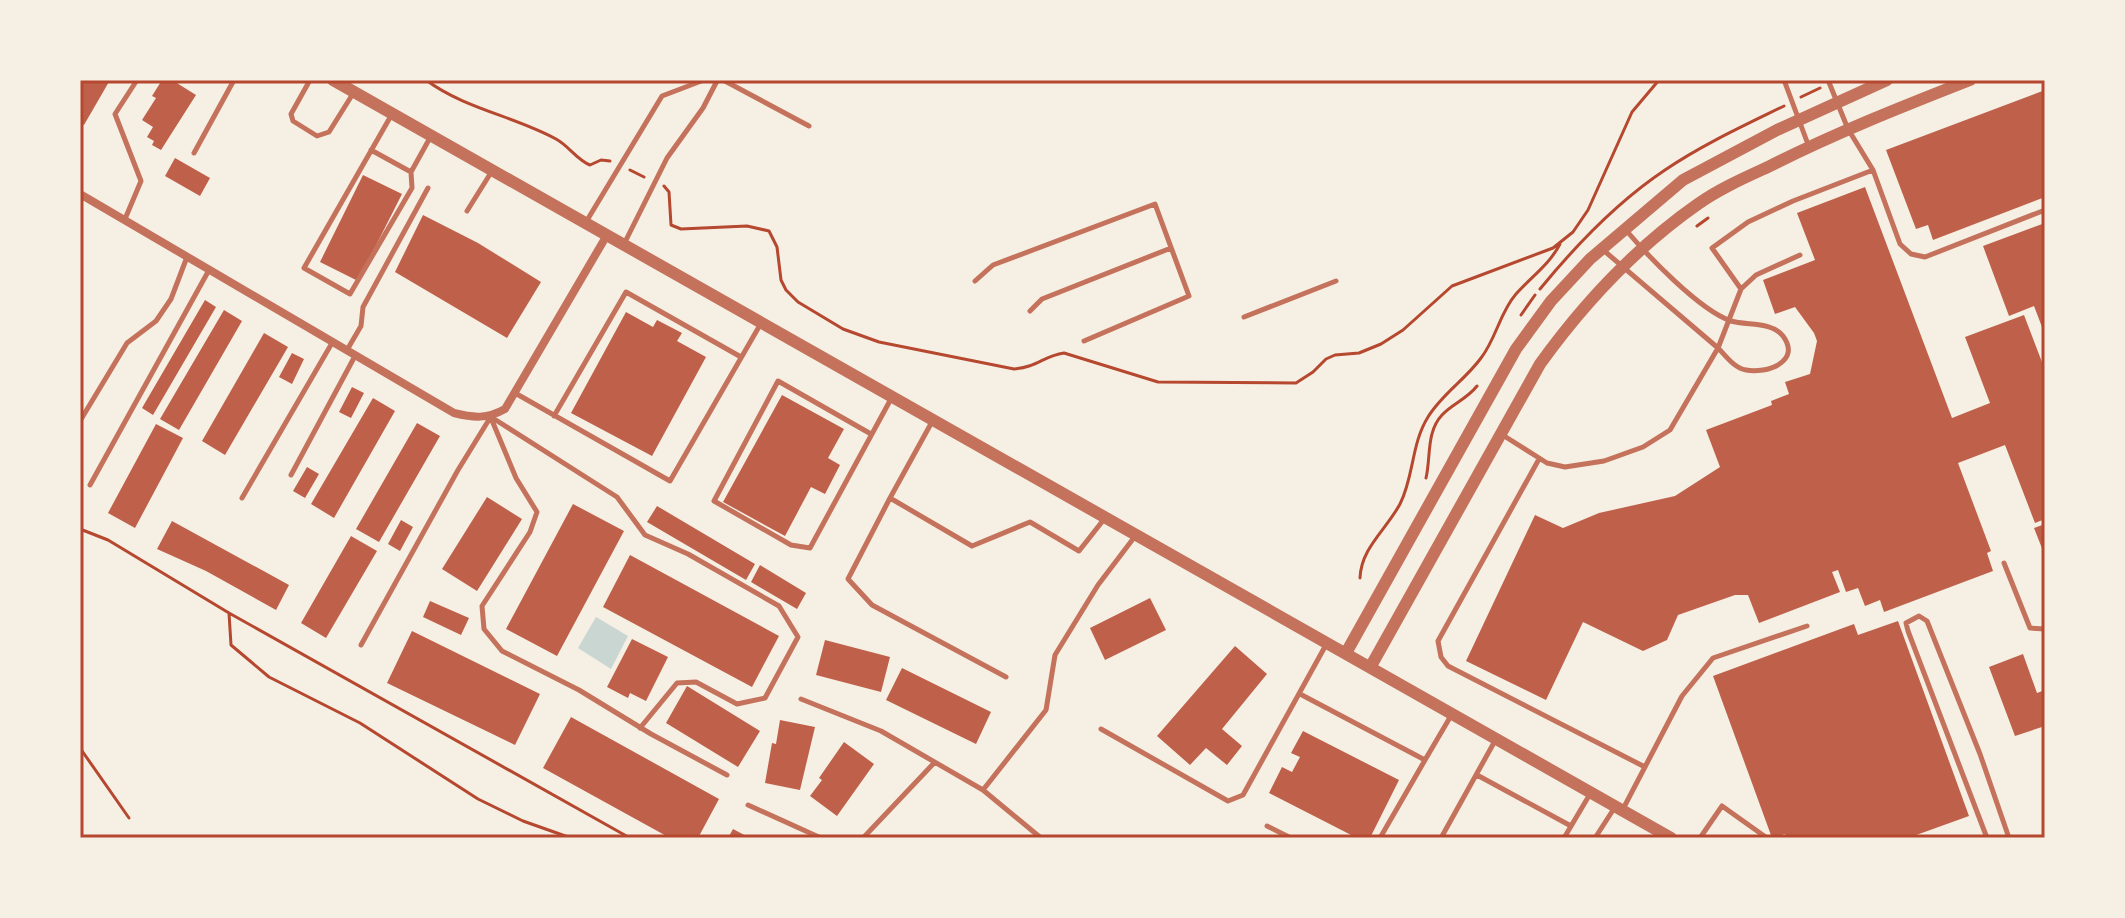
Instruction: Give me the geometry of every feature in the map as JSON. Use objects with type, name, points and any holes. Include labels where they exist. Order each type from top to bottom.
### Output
[{"type":"street","points":[[333,80],[1671,838]]},
{"type":"street","points":[[1346,653],[1516,349],[1551,301],[1601,248],[1683,180],[1799,120],[1887,80]]},
{"type":"street","points":[[1371,666],[1540,364],[1573,319],[1622,268],[1699,203],[1848,129],[1970,80]]},
{"type":"street","points":[[80,194],[454,413],[474,418],[491,417],[505,409],[607,235]]},
{"type":"lane","points":[[125,219],[141,181],[115,114],[137,80]]},
{"type":"lane","points":[[194,153],[234,80]]},
{"type":"lane","points":[[310,80],[291,114],[293,121],[317,136],[329,132],[354,92]]},
{"type":"lane","points":[[585,223],[662,96],[704,80]]},
{"type":"lane","points":[[624,245],[667,158],[703,108],[718,80],[809,126]]},
{"type":"lane","points":[[1784,80],[1809,147]]},
{"type":"lane","points":[[1828,80],[1848,129],[1873,170],[1900,244],[1911,254],[1925,257],[2045,210]]},
{"type":"lane","points":[[392,113],[304,268],[350,294],[412,188],[411,172],[432,136]]},
{"type":"lane","points":[[371,150],[411,172]]},
{"type":"lane","points":[[467,211],[493,170]]},
{"type":"lane","points":[[1741,289],[1712,248],[1748,222],[1873,170]]},
{"type":"lane","points":[[291,475],[351,353],[361,326],[363,307],[428,188]]},
{"type":"lane","points":[[975,281],[993,265],[1155,204],[1189,296],[1084,341]]},
{"type":"lane","points":[[1601,248],[1734,365],[1745,370],[1773,369],[1786,360],[1788,349],[1783,337],[1774,329],[1730,321],[1706,307],[1642,249],[1624,228]]},
{"type":"lane","points":[[1030,311],[1042,299],[1171,248]]},
{"type":"lane","points":[[1501,434],[1539,459],[1565,467],[1604,461],[1643,447],[1670,430],[1718,348],[1741,289],[1756,275],[1800,255]]},
{"type":"lane","points":[[80,421],[127,343],[156,321],[164,310],[187,257]]},
{"type":"lane","points":[[90,485],[209,270]]},
{"type":"lane","points":[[1244,317],[1336,281]]},
{"type":"lane","points":[[554,416],[626,292],[741,357]]},
{"type":"lane","points":[[515,393],[670,481],[761,322]]},
{"type":"lane","points":[[242,498],[332,343]]},
{"type":"lane","points":[[871,434],[778,381],[714,501],[791,545],[810,548],[892,396]]},
{"type":"lane","points":[[491,417],[617,497],[645,535],[688,554],[779,606],[798,637],[765,698],[737,704],[696,682],[677,683],[640,728]]},
{"type":"lane","points":[[361,645],[458,470],[491,417]]},
{"type":"lane","points":[[491,417],[516,478],[537,512],[530,532],[482,606],[484,629],[502,651],[579,690],[640,728],[727,775]]},
{"type":"lane","points":[[933,419],[848,579],[872,605],[1006,677]]},
{"type":"lane","points":[[1539,459],[1438,641],[1441,657],[1448,666],[1645,767]]},
{"type":"lane","points":[[890,498],[972,546],[1030,522],[1079,551],[1106,517]]},
{"type":"lane","points":[[983,790],[1046,710],[1055,655],[1098,585],[1137,534]]},
{"type":"lane","points":[[2004,563],[2030,628],[2045,629]]},
{"type":"lane","points":[[1987,838],[1908,631],[1906,623],[1911,618],[1919,616],[1927,621],[1980,754],[2009,838]]},
{"type":"lane","points":[[1595,838],[1645,767],[1682,696],[1713,658],[1807,626]]},
{"type":"lane","points":[[1101,729],[1228,801],[1243,795],[1328,642]]},
{"type":"lane","points":[[1300,694],[1425,760]]},
{"type":"lane","points":[[801,699],[881,731],[983,790],[1041,838]]},
{"type":"lane","points":[[1380,838],[1453,713]]},
{"type":"lane","points":[[1441,838],[1497,739]]},
{"type":"lane","points":[[863,838],[934,763]]},
{"type":"lane","points":[[1476,775],[1571,826]]},
{"type":"lane","points":[[1564,838],[1591,792]]},
{"type":"lane","points":[[748,805],[821,838]]},
{"type":"lane","points":[[1700,838],[1722,806],[1767,838]]},
{"type":"lane","points":[[1267,826],[1291,838]]},
{"type":"path","points":[[426,80],[468,105],[559,141],[582,162],[590,165],[601,160],[610,161]]},
{"type":"path","points":[[630,170],[645,177]]},
{"type":"path","points":[[1697,226],[1708,218]]},
{"type":"path","points":[[1360,578],[1360,567],[1366,552],[1401,502],[1414,451],[1427,418],[1446,393],[1480,360],[1515,295],[1552,259],[1562,240]]},
{"type":"path","points":[[80,529],[108,540],[229,613],[630,838]]},
{"type":"path","points":[[229,613],[231,645],[269,677],[360,723],[478,799],[523,821],[571,838]]},
{"type":"path","points":[[80,748],[129,818]]},
{"type":"shaded area","points":[[596,617],[628,636],[611,669],[578,648]]},
{"type":"building","points":[[80,80],[110,80],[84,125],[80,123]]},
{"type":"building","points":[[162,80],[172,80],[196,95],[161,150],[152,145],[154,141],[147,137],[153,127],[142,120],[156,98],[152,96]]},
{"type":"building","points":[[2045,90],[2045,197],[1933,240],[1928,225],[1916,229],[1886,150]]},
{"type":"building","points":[[175,158],[210,178],[200,196],[165,176]]},
{"type":"building","points":[[363,175],[402,194],[358,281],[320,262]]},
{"type":"building","points":[[1865,187],[1952,418],[1990,403],[1965,337],[2024,315],[2045,370],[2045,494],[2042,495],[2045,519],[2035,523],[2005,445],[1958,463],[1991,551],[1987,553],[1993,571],[1884,612],[1880,600],[1865,606],[1858,588],[1846,592],[1838,570],[1832,572],[1840,592],[1759,623],[1748,595],[1735,595],[1678,615],[1667,640],[1643,651],[1583,622],[1546,700],[1466,661],[1535,515],[1563,528],[1599,513],[1675,496],[1720,467],[1706,430],[1772,405],[1771,401],[1789,394],[1785,382],[1810,374],[1817,341],[1814,333],[1795,307],[1775,314],[1763,280],[1815,260],[1797,213]]},
{"type":"building","points":[[423,215],[478,243],[541,282],[507,338],[395,272]]},
{"type":"building","points":[[2045,223],[2045,335],[2034,306],[2009,316],[1983,246]]},
{"type":"building","points":[[205,300],[216,307],[153,415],[142,408]]},
{"type":"building","points":[[224,310],[242,321],[179,430],[160,419]]},
{"type":"building","points":[[626,312],[653,327],[657,320],[682,333],[677,341],[706,357],[652,456],[571,413]]},
{"type":"building","points":[[264,333],[288,347],[225,455],[202,441]]},
{"type":"building","points":[[292,353],[304,359],[292,384],[279,377]]},
{"type":"building","points":[[352,387],[364,393],[351,418],[339,412]]},
{"type":"building","points":[[782,395],[844,429],[828,458],[840,465],[825,494],[811,487],[785,536],[723,502]]},
{"type":"building","points":[[373,398],[395,411],[334,518],[311,504]]},
{"type":"building","points":[[417,423],[440,436],[379,542],[356,529]]},
{"type":"building","points":[[156,424],[183,438],[135,528],[108,513]]},
{"type":"building","points":[[307,467],[319,474],[305,498],[293,491]]},
{"type":"building","points":[[487,497],[522,519],[477,591],[442,569]]},
{"type":"building","points":[[573,504],[624,531],[557,656],[506,629]]},
{"type":"building","points":[[657,506],[755,564],[746,580],[647,522]]},
{"type":"building","points":[[401,520],[413,527],[400,551],[388,544]]},
{"type":"building","points":[[172,521],[289,585],[276,610],[206,571],[157,549]]},
{"type":"building","points":[[2045,524],[2045,556],[2034,528]]},
{"type":"building","points":[[351,536],[377,551],[326,638],[301,623]]},
{"type":"building","points":[[630,555],[779,636],[752,687],[603,607]]},
{"type":"building","points":[[760,565],[806,593],[797,609],[751,582]]},
{"type":"building","points":[[1150,598],[1166,630],[1105,660],[1090,628]]},
{"type":"building","points":[[430,601],[469,618],[461,635],[423,617]]},
{"type":"building","points":[[1898,621],[1969,816],[1908,838],[1787,838],[1785,834],[1772,838],[1713,676],[1854,624],[1858,635]]},
{"type":"building","points":[[412,631],[540,694],[515,745],[387,683]]},
{"type":"building","points":[[632,639],[668,657],[646,701],[630,693],[628,698],[607,687]]},
{"type":"building","points":[[825,640],[890,657],[881,692],[816,675]]},
{"type":"building","points":[[1235,646],[1267,674],[1222,729],[1242,746],[1227,765],[1206,748],[1190,765],[1157,736]]},
{"type":"building","points":[[2023,654],[2037,693],[2045,690],[2045,726],[2015,736],[1989,667]]},
{"type":"building","points":[[902,668],[991,712],[976,744],[886,700]]},
{"type":"building","points":[[687,686],[760,731],[738,767],[666,723]]},
{"type":"building","points":[[571,717],[719,799],[698,838],[670,838],[543,768]]},
{"type":"building","points":[[780,720],[815,727],[800,790],[765,783],[772,743],[776,744]]},
{"type":"building","points":[[1303,731],[1399,780],[1370,838],[1357,838],[1269,793],[1282,767],[1292,772],[1300,757],[1291,753]]},
{"type":"building","points":[[844,742],[874,764],[837,816],[810,796]]},
{"type":"building","points":[[733,829],[750,838],[728,838]]}]
